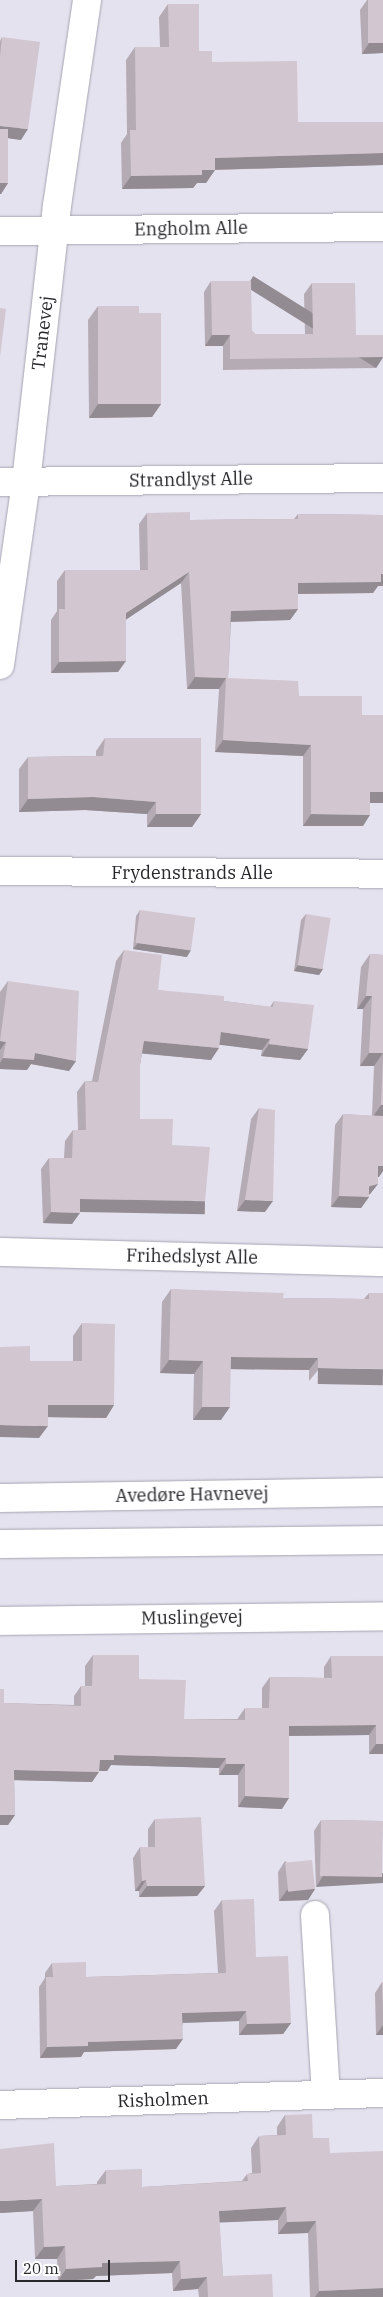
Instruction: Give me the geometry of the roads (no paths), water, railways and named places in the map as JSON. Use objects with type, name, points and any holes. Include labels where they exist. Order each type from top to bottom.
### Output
[{"type":"street","name":"Tranevej","points":[[0,665],[13,482],[55,230],[87,0]]},
{"type":"street","name":"Engholm Alle","points":[[0,231],[383,227]]},
{"type":"street","name":"Strandlyst Alle","points":[[13,482],[383,478]]},
{"type":"street","name":"Frydenstrands Alle","points":[[0,871],[383,874]]},
{"type":"street","name":"Frihedslyst Alle","points":[[0,1252],[383,1262]]},
{"type":"street","name":"Avedøre Havnevej","points":[[0,1498],[383,1492]]},
{"type":"street","points":[[0,1544],[383,1540]]},
{"type":"street","name":"Muslingevej","points":[[0,1621],[383,1616]]},
{"type":"street","points":[[315,1915],[326,2095]]},
{"type":"street","name":"Risholmen","points":[[0,2105],[383,2093]]}]
